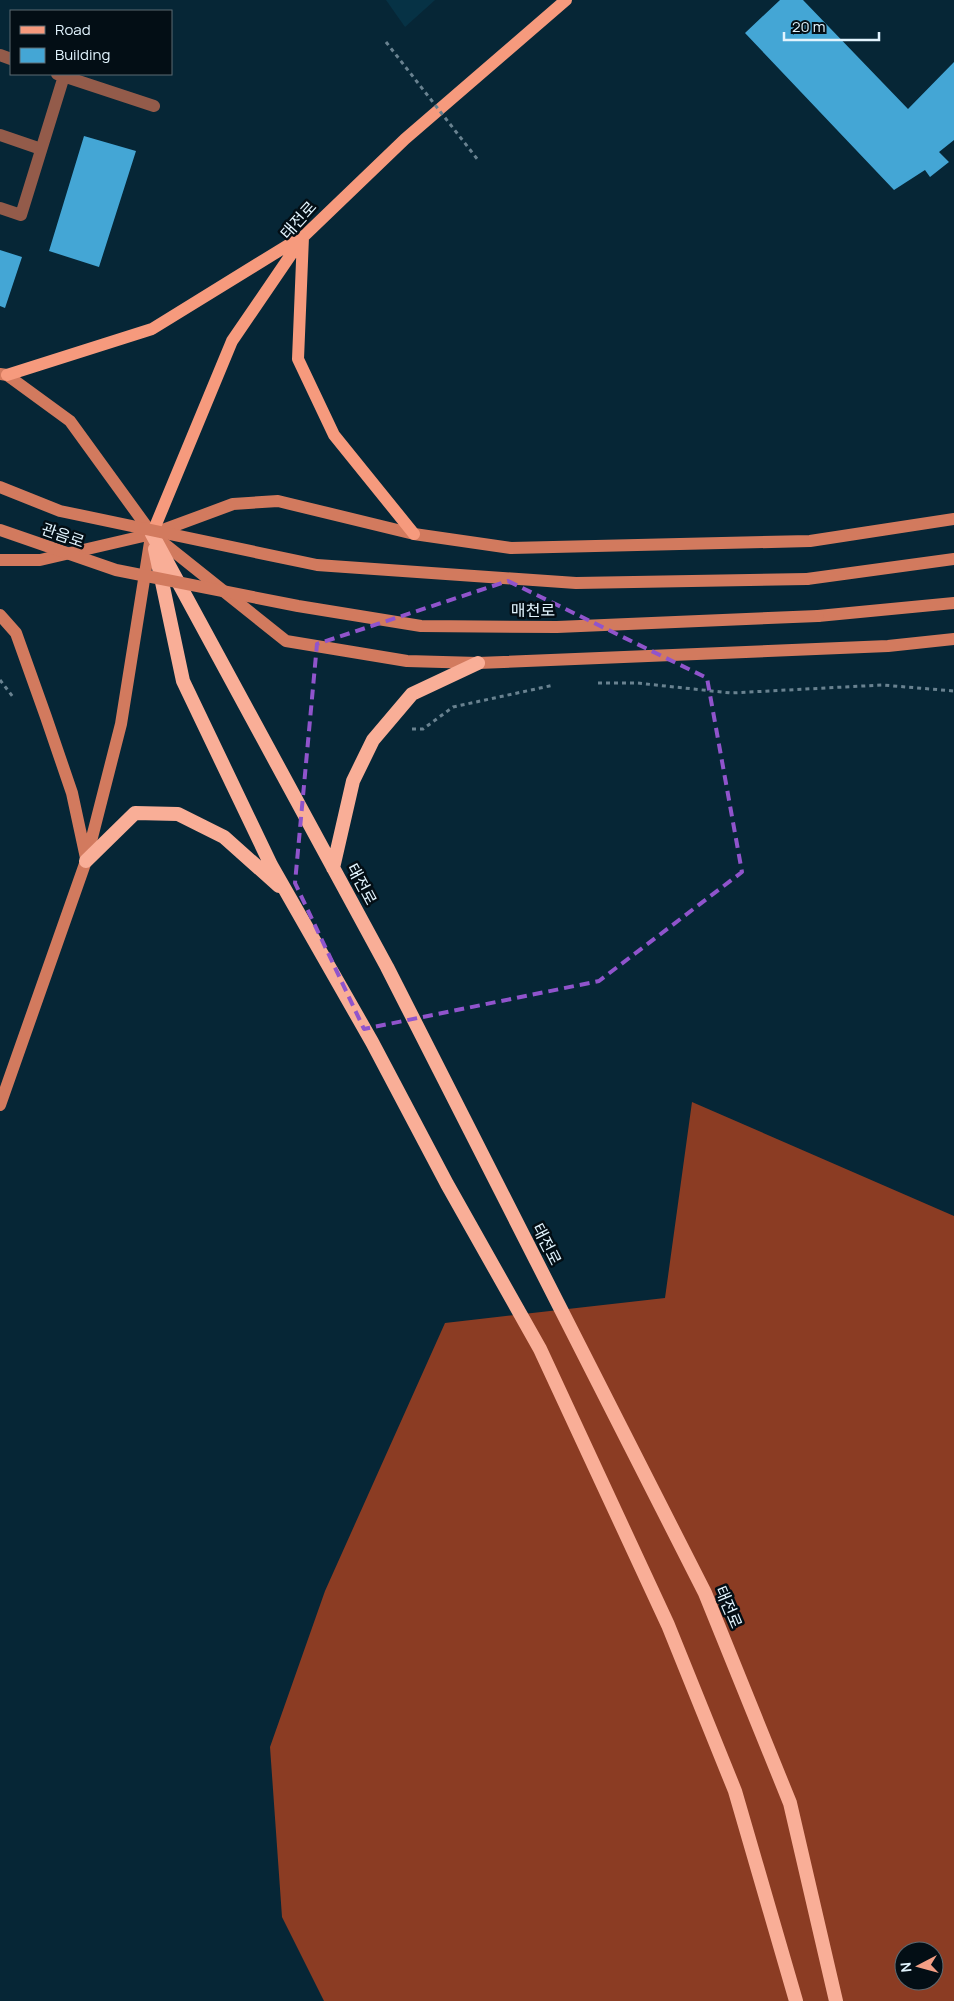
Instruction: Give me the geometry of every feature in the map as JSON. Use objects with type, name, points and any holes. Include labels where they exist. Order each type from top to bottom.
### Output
[{"type":"highway","name":"태전로","points":[[152,534],[387,967],[705,1593],[790,1803],[836,2001]]},
{"type":"highway","points":[[152,534],[183,681],[271,865],[372,1042],[447,1184],[540,1349],[668,1625],[734,1791],[796,2001]]},
{"type":"highway","points":[[333,868],[353,781],[373,740],[412,694],[478,662]]},
{"type":"highway","points":[[86,861],[135,813],[178,814],[224,837],[288,894]]},
{"type":"main road","name":"태전로","points":[[152,534],[232,341],[303,237],[405,139],[566,0]]},
{"type":"main road","points":[[4,374],[152,329],[303,237]]},
{"type":"main road","points":[[303,237],[298,359],[334,435],[414,534]]},
{"type":"main road","points":[[4,374],[70,421],[152,534],[286,641],[407,661],[478,662],[879,646],[954,639]]},
{"type":"main road","points":[[0,487],[60,511],[316,565],[576,583],[807,579],[954,559]]},
{"type":"main road","points":[[0,560],[40,560],[152,534],[233,504],[278,501],[414,534],[511,548],[810,540],[954,520]]},
{"type":"main road","name":"관음로","points":[[0,530],[116,570]]},
{"type":"main road","points":[[0,1105],[86,861],[121,724],[152,534]]},
{"type":"main road","name":"매천로","points":[[116,570],[298,606],[421,626],[557,627],[818,616],[954,603]]},
{"type":"main road","points":[[0,615],[16,634],[46,716],[72,793],[86,861]]},
{"type":"lane","points":[[0,208],[21,215],[61,75],[154,106]]},
{"type":"lane","points":[[0,135],[41,149]]},
{"type":"path","points":[[386,42],[478,160]]},
{"type":"path","points":[[592,684],[637,683],[732,693],[882,685],[954,691]]},
{"type":"path","points":[[381,731],[423,728],[453,707],[556,684]]},
{"type":"highlighted area","points":[[508,581],[707,678],[742,872],[599,981],[364,1029],[295,883],[317,644]]},
{"type":"shaded area","points":[[386,0],[435,0],[405,27]]},
{"type":"shaded area","points":[[692,1102],[954,1216],[954,2001],[324,2001],[282,1917],[270,1747],[325,1591],[445,1323],[665,1298]]},
{"type":"building","points":[[780,0],[803,0],[908,109],[954,62],[954,140],[939,152],[949,162],[930,177],[925,170],[894,190],[745,33]]},
{"type":"building","points":[[84,136],[136,151],[99,267],[49,251]]},
{"type":"building","points":[[0,250],[22,257],[5,308],[0,306]]}]
